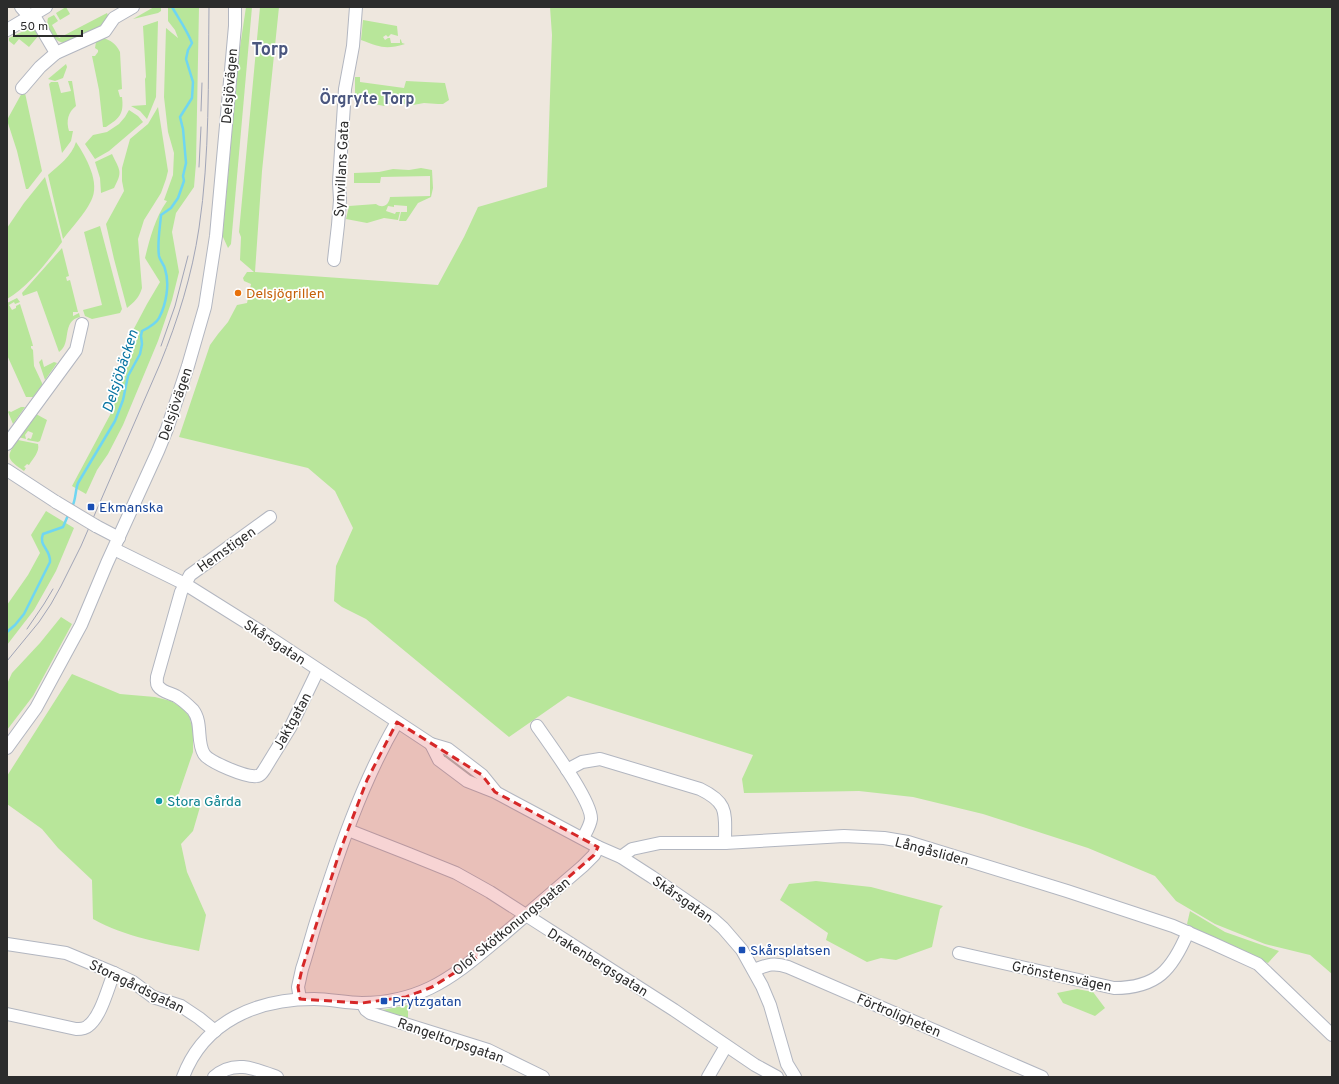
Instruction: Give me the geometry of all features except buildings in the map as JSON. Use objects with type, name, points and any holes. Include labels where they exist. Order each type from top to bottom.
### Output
[{"type":"street","points":[[21,7],[31,15],[56,53]]},
{"type":"street","points":[[7,30],[46,7]]},
{"type":"street","points":[[22,88],[40,67],[56,53],[105,31],[114,18],[133,7]]},
{"type":"street","name":"Delsjövägen","points":[[7,748],[36,708],[87,613],[167,429],[188,366],[201,323],[216,236],[235,26],[235,7]]},
{"type":"street","name":"Delsjövägen","points":[[235,26],[243,7]]},
{"type":"street","name":"Synvillans Gata","points":[[334,260],[340,200],[339,182],[345,89],[353,46],[356,7]]},
{"type":"street","points":[[7,444],[76,350],[82,324]]},
{"type":"street","name":"Skårsgatan","points":[[7,470],[96,526],[116,544],[185,584],[260,631],[431,744],[448,749],[482,775],[495,792],[598,847],[622,857],[715,921],[735,941],[754,970],[770,1005],[787,1064],[794,1077]]},
{"type":"street","name":"Hemstigen","points":[[185,584],[192,572],[270,517]]},
{"type":"street","name":"Jaktgatan","points":[[185,584],[157,677],[158,686],[164,691],[184,701],[192,710],[198,722],[201,748],[206,758],[214,763],[248,775],[257,776],[260,774],[291,726],[318,670]]},
{"type":"street","points":[[300,999],[298,987],[302,969],[348,830],[367,780],[382,748],[397,722]]},
{"type":"street","points":[[537,726],[581,792],[591,819],[583,838]]},
{"type":"street","points":[[567,770],[582,762],[600,759],[700,788],[714,796],[722,806],[725,821],[725,843]]},
{"type":"street","name":"Drakenbergsgatan","points":[[348,830],[456,873],[490,892],[674,1010],[769,1074],[776,1077]]},
{"type":"street","name":"Långåsliden","points":[[622,857],[632,849],[660,843],[725,843],[844,836],[884,838],[908,842],[1067,891],[1188,932],[1258,964],[1332,1035]]},
{"type":"street","name":"Olof Skötkonungsgatan","points":[[183,1077],[198,1047],[215,1031],[234,1017],[248,1011],[282,1001],[300,999],[362,1003],[406,997],[432,987],[470,963],[526,916],[583,866],[594,855],[598,847]]},
{"type":"street","name":"Grönstensvägen","points":[[959,953],[1114,988],[1131,988],[1152,982],[1162,974],[1180,952],[1188,932]]},
{"type":"street","name":"Storagårdsgatan","points":[[7,944],[48,949],[66,953],[114,973],[133,982],[153,997],[181,1006],[215,1031]]},
{"type":"street","name":"Förtroligheten","points":[[754,970],[769,964],[788,967],[1042,1077]]},
{"type":"street","points":[[7,1014],[76,1029],[88,1027],[100,1010],[114,973]]},
{"type":"street","name":"Rangeltorpsgatan","points":[[362,1003],[366,1010],[370,1013],[488,1050],[543,1077]]},
{"type":"street","points":[[708,1077],[726,1046]]},
{"type":"street","points":[[214,1077],[225,1070],[244,1066],[277,1077]]},
{"type":"highlighted area","points":[[397,722],[482,775],[495,792],[598,847],[594,855],[470,963],[432,987],[406,997],[362,1003],[300,999],[298,987],[302,969],[340,851],[367,780]]},
{"type":"green space","points":[[66,7],[70,14],[60,20],[56,13]]},
{"type":"green space","points":[[154,7],[161,8],[161,11],[133,19]]},
{"type":"green space","points":[[168,7],[199,7],[196,163],[194,187],[176,213],[172,232],[179,272],[172,300],[158,341],[123,425],[108,454],[97,470],[86,494],[72,486],[110,415],[116,400],[129,338],[160,282],[145,258],[156,221],[167,201],[164,200],[173,175],[174,153],[168,132],[164,97],[166,28],[178,38],[175,30],[168,21]]},
{"type":"green space","points":[[246,7],[252,7],[231,244],[228,248],[223,237],[223,232],[239,54]]},
{"type":"green space","points":[[260,7],[279,7],[262,171],[255,272],[438,285],[464,237],[478,207],[547,187],[552,35],[550,7],[1332,7],[1332,974],[1310,955],[1265,944],[1215,924],[1176,901],[1155,876],[1088,848],[983,814],[913,797],[859,791],[744,793],[742,779],[753,755],[568,696],[509,737],[366,619],[342,607],[334,601],[336,566],[353,528],[335,491],[308,468],[179,437],[210,345],[228,322],[237,305],[247,303],[251,284],[244,281],[243,278],[247,272],[254,272],[240,260],[241,237],[239,232]]},
{"type":"green space","points":[[107,13],[109,18],[106,25],[65,43],[54,38],[49,30],[47,22],[48,18],[54,15],[58,21],[52,25],[59,38]]},
{"type":"green space","points":[[363,20],[397,26],[398,36],[391,34],[388,37],[386,35],[383,37],[385,40],[390,38],[391,43],[400,43],[400,39],[402,43],[405,44],[392,47],[383,47],[361,40]]},
{"type":"green space","points":[[158,21],[156,97],[147,119],[140,111],[131,106],[146,105],[143,26]]},
{"type":"green space","points":[[30,28],[35,28],[39,35],[29,47],[19,39],[14,45],[9,41],[9,38]]},
{"type":"green space","points":[[102,38],[113,43],[120,52],[122,89],[118,90],[120,97],[122,97],[122,112],[115,121],[106,127],[103,127],[99,90],[92,56],[95,56],[98,52],[95,48],[96,42]]},
{"type":"green space","points":[[66,64],[67,67],[63,78],[55,81],[48,79]]},
{"type":"green space","points":[[355,77],[360,77],[360,82],[404,88],[406,81],[445,83],[449,100],[443,104],[424,103],[413,105],[392,103],[384,106],[355,100]]},
{"type":"green space","points":[[68,81],[72,81],[76,106],[69,114],[68,120],[69,131],[73,131],[71,141],[62,153],[49,84],[51,82],[58,82],[61,93],[71,91]]},
{"type":"green space","points":[[23,91],[25,93],[42,171],[28,189],[26,189],[17,151],[7,120]]},
{"type":"green space","points":[[158,107],[168,171],[161,193],[144,220],[138,239],[142,288],[138,297],[127,308],[106,224],[124,191],[122,168],[130,139],[148,124]]},
{"type":"green space","points":[[129,110],[138,116],[143,122],[109,151],[95,159],[85,144],[93,135],[107,132],[119,124]]},
{"type":"green space","points":[[76,142],[91,170],[94,194],[85,211],[63,239],[48,175],[68,156]]},
{"type":"green space","points":[[112,154],[119,168],[119,178],[114,188],[101,193],[100,178],[95,162]]},
{"type":"green space","points":[[421,168],[432,170],[433,188],[431,197],[418,203],[406,221],[399,221],[401,212],[407,212],[407,206],[394,205],[394,207],[388,206],[386,211],[395,214],[396,212],[400,212],[398,220],[384,218],[367,223],[346,219],[349,206],[376,204],[383,206],[387,204],[390,197],[430,196],[430,176],[381,177],[380,183],[354,183],[354,173]]},
{"type":"green space","points":[[45,177],[62,242],[44,266],[30,281],[7,299],[7,228],[24,203]]},
{"type":"green space","points":[[100,226],[122,309],[120,313],[92,319],[85,316],[83,310],[102,305],[84,232]]},
{"type":"green space","points":[[62,248],[69,276],[66,277],[67,281],[70,280],[78,312],[73,312],[73,316],[79,313],[80,317],[74,319],[68,328],[65,344],[59,352],[37,291],[23,296],[22,293]]},
{"type":"green space","points":[[17,298],[20,302],[15,304],[14,302],[9,305],[12,310],[20,304],[33,346],[31,346],[31,348],[33,350],[34,366],[42,383],[33,397],[26,397],[7,355],[7,303]]},
{"type":"green space","points":[[42,359],[44,367],[54,362],[57,363],[45,380],[39,362]]},
{"type":"green space","points":[[25,407],[13,424],[8,412]]},
{"type":"green space","points":[[36,414],[47,420],[40,441],[27,440],[28,438],[31,439],[33,433],[28,431],[25,435],[26,439],[18,437]]},
{"type":"green space","points":[[18,440],[38,444],[37,452],[29,465],[27,464],[24,467],[26,468],[24,471],[11,460],[10,457],[11,450]]},
{"type":"green space","points":[[46,511],[74,528],[56,571],[34,610],[7,645],[7,605],[28,575],[40,553],[31,535]]},
{"type":"green space","points":[[61,617],[72,624],[33,696],[7,730],[7,684],[12,673],[40,643]]},
{"type":"green space","points":[[72,674],[120,694],[155,697],[171,701],[182,708],[189,716],[193,730],[193,752],[178,796],[200,807],[193,831],[181,844],[187,872],[206,915],[199,951],[131,935],[93,919],[92,880],[58,848],[42,829],[7,804],[7,776]]},
{"type":"green space","points":[[440,751],[451,757],[481,782],[475,780],[440,754]]},
{"type":"green space","points":[[816,881],[871,887],[943,906],[940,909],[932,947],[896,960],[881,958],[867,962],[826,940],[828,933],[780,900],[789,884]]},
{"type":"green space","points":[[1190,911],[1225,932],[1279,951],[1268,963],[1218,943],[1187,924]]},
{"type":"green space","points":[[1077,989],[1093,992],[1105,1008],[1095,1016],[1063,1003],[1057,993]]},
{"type":"green space","points":[[408,1005],[408,1022],[381,1013],[382,1010]]},
{"type":"waterway","name":"Delsjöbäcken","points":[[72,507],[78,483],[115,421],[123,400],[128,376],[140,354],[142,331],[152,326],[158,320],[165,301],[167,281],[158,251],[161,215],[171,208],[178,198],[184,181],[183,176],[186,163],[183,129],[180,117],[192,98],[193,82],[186,59],[188,50],[192,43],[172,7]]},
{"type":"waterway","name":"Delsjöbäcken","points":[[7,632],[24,614],[50,562],[49,554],[42,542],[43,534],[63,527],[69,513]]},
{"type":"tram line","points":[[7,661],[39,622],[51,604],[81,546],[160,364],[184,297],[196,246],[203,201],[208,118],[209,7]]},
{"type":"tram line","points":[[201,111],[202,83]]},
{"type":"tram line","points":[[199,167],[201,127]]},
{"type":"tram line","points":[[161,346],[175,306],[188,256]]},
{"type":"tram line","points":[[27,629],[53,589]]},
{"type":"place","name":"Delsjögrillen","points":[[238,293]]},
{"type":"place","name":"Ekmanska","points":[[91,507]]},
{"type":"place","name":"Stora Gårda","points":[[159,801]]},
{"type":"place","name":"Skårsplatsen","points":[[742,950]]},
{"type":"place","name":"Prytzgatan","points":[[384,1001]]},
{"type":"district","name":"Torp","points":[[270,49]]},
{"type":"district","name":"Örgryte Torp","points":[[367,98]]}]
